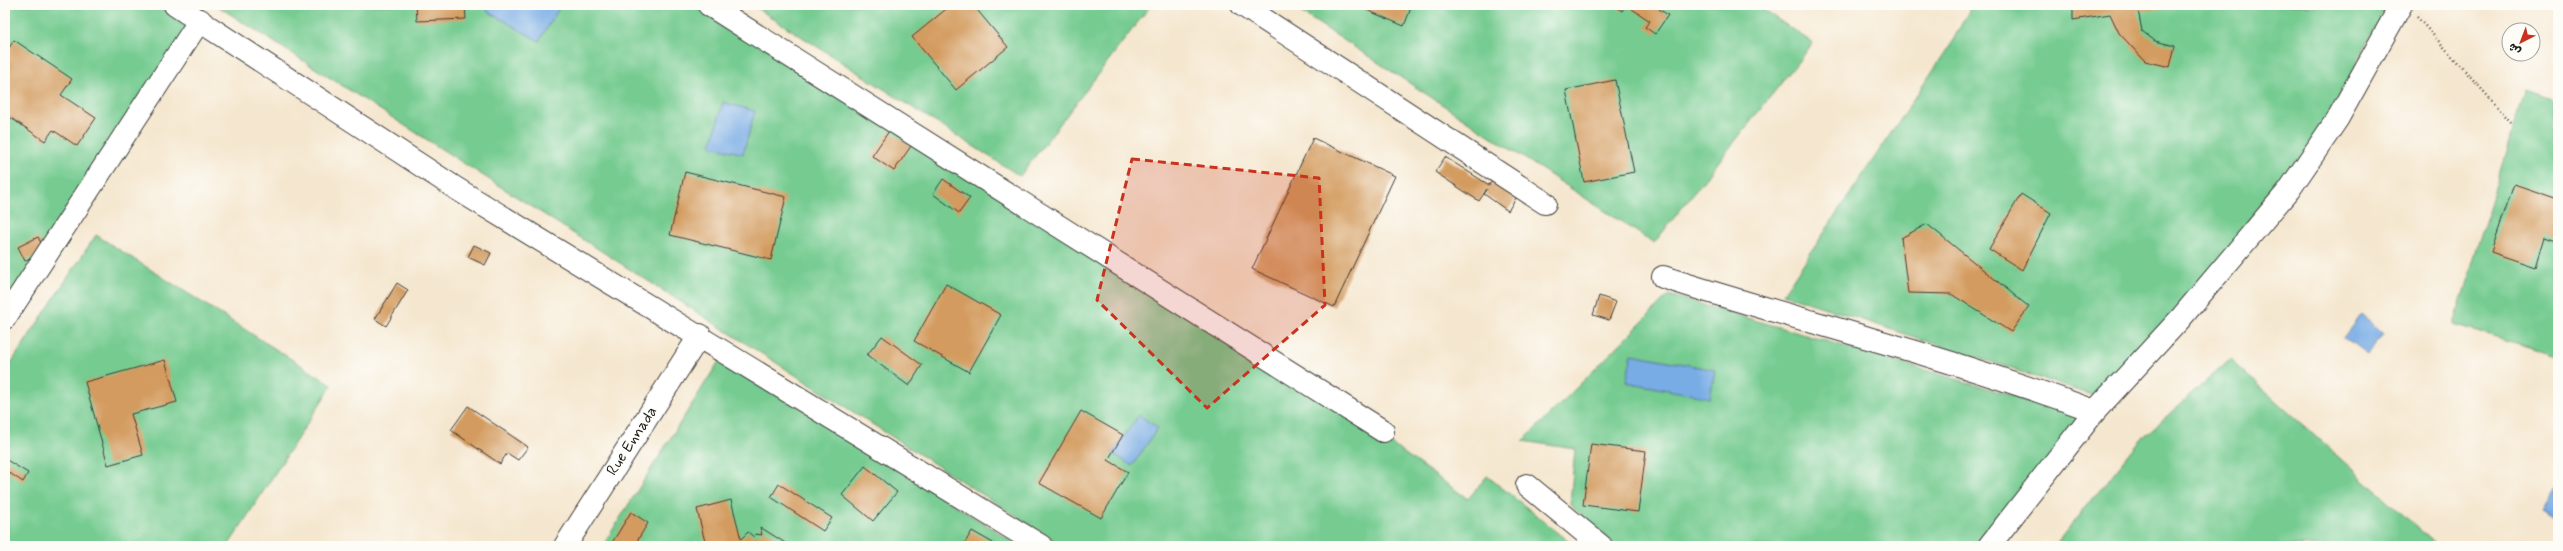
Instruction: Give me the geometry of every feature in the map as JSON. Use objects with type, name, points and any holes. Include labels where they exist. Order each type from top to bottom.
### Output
[{"type":"street","points":[[175,5],[457,189],[700,335],[1041,546]]},
{"type":"street","points":[[708,5],[1382,431]]},
{"type":"street","points":[[1242,5],[1545,203]]},
{"type":"street","points":[[1989,546],[2095,411],[2180,319],[2289,190],[2409,10]]},
{"type":"street","points":[[5,318],[200,20]]},
{"type":"street","points":[[1663,277],[1719,296],[1876,340],[1985,373],[2095,411]]},
{"type":"street","name":"Rue Ennada","points":[[565,546],[700,335]]},
{"type":"street","points":[[1527,485],[1601,546]]},
{"type":"path","points":[[2409,10],[2511,122]]},
{"type":"highlighted area","points":[[1132,159],[1319,178],[1325,305],[1207,408],[1097,300]]},
{"type":"green space","points":[[5,5],[161,5],[192,25],[5,313]]},
{"type":"green space","points":[[216,5],[702,5],[1352,416],[1468,499],[1487,476],[1575,546],[1063,546]]},
{"type":"green space","points":[[752,5],[1151,5],[1020,176]]},
{"type":"green space","points":[[1290,5],[1756,5],[1813,43],[1654,243]]},
{"type":"green space","points":[[1972,5],[2387,5],[2288,195],[2100,398],[1783,294],[1952,42]]},
{"type":"green space","points":[[2525,89],[2558,99],[2558,356],[2454,324]]},
{"type":"green space","points":[[96,235],[332,385],[228,546],[5,546],[5,372]]},
{"type":"green space","points":[[1669,295],[2082,416],[1981,546],[1616,546],[1570,505],[1575,449],[1523,441]]},
{"type":"green space","points":[[721,358],[1020,546],[610,546],[605,542]]},
{"type":"green space","points":[[2230,360],[2438,546],[2055,546],[2141,439]]},
{"type":"water","points":[[490,5],[561,5],[539,41],[487,11]]},
{"type":"water","points":[[723,102],[755,111],[743,154],[711,146]]},
{"type":"water","points":[[2362,314],[2384,334],[2367,355],[2344,338]]},
{"type":"water","points":[[1632,354],[1715,370],[1710,398],[1626,382]]},
{"type":"water","points":[[1139,415],[1158,428],[1132,466],[1112,453]]},
{"type":"water","points":[[2558,487],[2558,518],[2544,510]]},
{"type":"building","points":[[416,5],[465,5],[466,19],[417,21]]},
{"type":"building","points":[[951,5],[973,5],[1008,47],[956,90],[912,37]]},
{"type":"building","points":[[1355,5],[1412,5],[1404,26]]},
{"type":"building","points":[[1613,5],[1626,5],[1622,11]]},
{"type":"building","points":[[1626,5],[1660,5],[1659,9],[1668,15],[1655,34],[1645,27],[1650,21]]},
{"type":"building","points":[[2073,5],[2163,5],[2164,9],[2138,10],[2142,31],[2155,41],[2175,46],[2170,67],[2145,61],[2119,33],[2110,14],[2073,20]]},
{"type":"building","points":[[14,40],[72,79],[61,95],[96,118],[77,146],[53,130],[45,141],[5,114],[5,54]]},
{"type":"building","points":[[1615,80],[1634,172],[1584,182],[1566,90]]},
{"type":"building","points":[[889,131],[911,146],[894,171],[872,156]]},
{"type":"building","points":[[1313,138],[1395,176],[1334,307],[1252,269]]},
{"type":"building","points":[[1445,157],[1489,185],[1495,177],[1519,193],[1508,211],[1484,194],[1487,189],[1479,201],[1435,172]]},
{"type":"building","points":[[685,172],[786,197],[771,260],[670,235]]},
{"type":"building","points":[[943,179],[970,198],[959,213],[933,194]]},
{"type":"building","points":[[2514,184],[2558,199],[2558,242],[2544,237],[2535,267],[2491,252]]},
{"type":"building","points":[[2021,194],[2051,213],[2022,270],[1989,249]]},
{"type":"building","points":[[1927,224],[2029,307],[2011,332],[1951,294],[1908,293],[1901,238]]},
{"type":"building","points":[[38,237],[45,251],[25,261],[18,247]]},
{"type":"building","points":[[474,245],[491,253],[485,265],[468,257]]},
{"type":"building","points":[[397,283],[408,290],[386,326],[375,319]]},
{"type":"building","points":[[946,284],[1001,315],[969,372],[914,341]]},
{"type":"building","points":[[1599,296],[1616,302],[1609,320],[1593,315]]},
{"type":"building","points":[[882,336],[922,365],[909,386],[867,355]]},
{"type":"building","points":[[165,360],[177,402],[131,414],[143,455],[108,465],[85,382]]},
{"type":"building","points":[[468,406],[528,447],[518,460],[507,453],[500,464],[451,430]]},
{"type":"building","points":[[1081,411],[1123,435],[1108,460],[1128,472],[1101,518],[1039,483]]},
{"type":"building","points":[[1591,444],[1646,451],[1638,512],[1583,505]]},
{"type":"building","points":[[5,459],[28,473],[23,482],[5,470]]},
{"type":"building","points":[[865,466],[897,492],[873,521],[842,495]]},
{"type":"building","points":[[779,484],[832,518],[823,531],[771,497]]},
{"type":"building","points":[[731,500],[741,539],[748,532],[754,537],[755,534],[762,535],[760,527],[790,546],[706,546],[697,509]]},
{"type":"building","points":[[631,512],[648,523],[634,546],[610,546]]},
{"type":"building","points":[[972,531],[993,543],[991,546],[963,546]]}]
